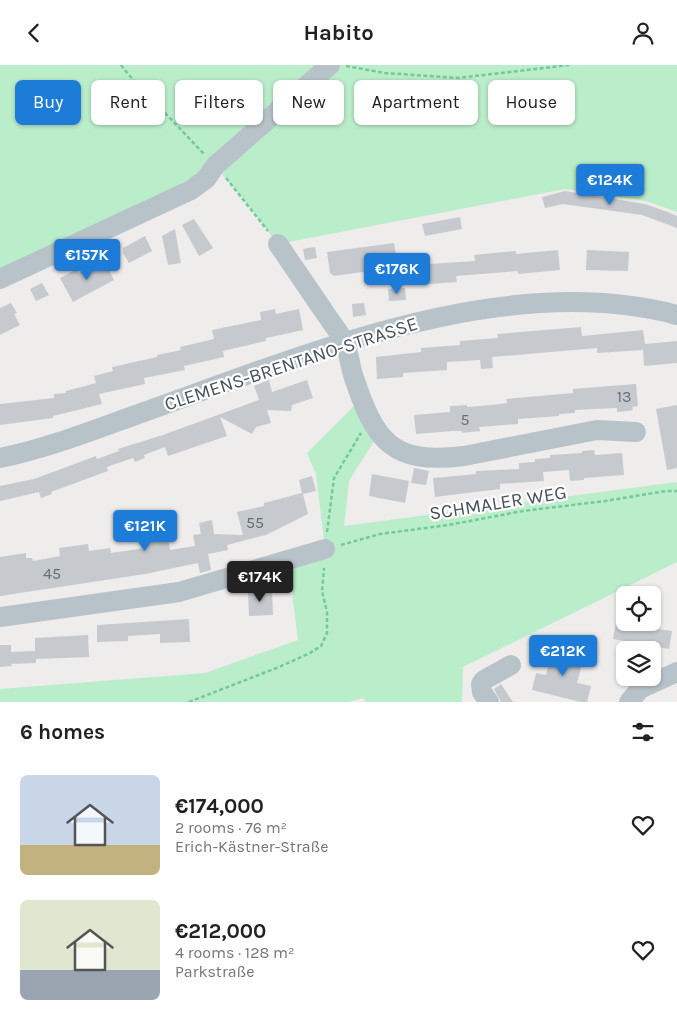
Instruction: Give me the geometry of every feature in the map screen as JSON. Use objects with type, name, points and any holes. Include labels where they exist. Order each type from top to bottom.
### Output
[{"type":"street","points":[[0,279],[191,190],[206,179],[216,166],[330,65]]},
{"type":"street","points":[[278,244],[345,343],[352,371],[369,419],[392,445],[409,454],[443,459],[597,430],[636,432]]},
{"type":"street","name":"CLEMENS-BRENTANO-STRASSE","points":[[0,458],[57,443],[345,343],[437,318],[505,306],[576,302],[607,303],[677,315]]},
{"type":"street","points":[[0,617],[179,592],[325,549]]},
{"type":"street","points":[[489,702],[482,692],[481,684],[484,680],[511,665]]},
{"type":"street","points":[[629,702],[640,689],[677,672]]},
{"type":"path","points":[[121,65],[216,166],[278,244]]},
{"type":"path","points":[[339,65],[385,73],[458,78],[569,65]]},
{"type":"path","points":[[189,702],[279,667],[321,646],[327,633],[327,612],[322,591],[334,478],[369,419]]},
{"type":"path","name":"SCHMALER WEG","points":[[325,549],[380,535],[523,511],[677,491]]},
{"type":"green space","points":[[0,65],[677,65],[677,212],[646,201],[565,189],[278,244],[215,166],[0,279]]},
{"type":"green space","points":[[361,399],[379,433],[349,481],[344,526],[677,482],[677,562],[628,586],[616,586],[616,592],[463,667],[462,702],[366,702],[363,698],[349,702],[0,702],[0,689],[205,673],[298,640],[288,561],[325,549],[316,474],[307,453]]},
{"type":"building","points":[[565,191],[645,204],[677,216],[677,228],[642,215],[563,204],[545,208],[542,197]]},
{"type":"building","points":[[460,217],[462,229],[425,236],[422,224]]},
{"type":"building","points":[[194,219],[213,248],[199,256],[182,225]]},
{"type":"building","points":[[175,229],[181,263],[168,265],[162,236]]},
{"type":"building","points":[[145,236],[152,251],[129,263],[123,253],[123,248]]},
{"type":"building","points":[[394,243],[398,267],[334,276],[330,273],[327,252]]},
{"type":"building","points":[[315,247],[317,258],[305,260],[303,249]]},
{"type":"building","points":[[558,250],[560,270],[518,274],[518,271],[456,276],[457,282],[415,285],[413,265],[475,261],[474,255]]},
{"type":"building","points":[[587,250],[629,252],[628,271],[586,270]]},
{"type":"building","points":[[104,260],[114,280],[73,302],[60,278],[77,269],[79,273]]},
{"type":"building","points":[[42,283],[49,295],[36,301],[30,289]]},
{"type":"building","points":[[405,288],[406,300],[389,301],[388,289]]},
{"type":"building","points":[[11,303],[17,313],[14,314],[20,325],[0,335],[0,308]]},
{"type":"building","points":[[364,303],[366,315],[353,317],[352,304]]},
{"type":"building","points":[[275,309],[276,314],[299,309],[303,330],[266,338],[266,341],[223,351],[224,357],[184,366],[185,370],[144,378],[145,384],[99,394],[102,404],[53,416],[53,418],[0,425],[0,404],[54,398],[54,394],[66,393],[66,391],[96,383],[94,376],[113,371],[112,367],[157,357],[157,355],[181,350],[180,347],[214,339],[212,330],[261,320],[260,312]]},
{"type":"building","points":[[581,327],[582,336],[643,330],[645,344],[677,341],[677,363],[644,366],[643,350],[597,353],[597,348],[492,357],[493,368],[481,369],[480,360],[447,362],[447,370],[403,373],[403,377],[377,379],[376,357],[421,352],[421,348],[460,345],[460,341],[498,338],[497,334]]},
{"type":"building","points":[[269,380],[272,392],[307,380],[313,398],[292,405],[291,411],[267,410],[271,423],[256,427],[252,434],[220,417],[227,436],[168,456],[165,447],[144,455],[145,458],[135,462],[133,458],[107,467],[108,471],[51,492],[52,494],[41,498],[39,492],[0,501],[0,486],[34,479],[96,456],[97,459],[119,451],[118,449],[163,435],[259,400],[254,386]]},
{"type":"building","points":[[636,384],[638,406],[632,407],[633,410],[617,412],[617,408],[575,410],[575,413],[559,414],[559,416],[518,419],[518,424],[479,427],[480,431],[416,434],[414,415],[450,412],[450,406],[492,405],[507,403],[506,399],[573,393],[573,389]]},
{"type":"building","points":[[677,405],[677,468],[667,470],[656,409]]},
{"type":"building","points":[[594,450],[595,455],[622,453],[624,475],[570,481],[569,470],[543,472],[544,481],[500,484],[500,489],[435,497],[433,478],[476,474],[476,471],[519,469],[519,463],[535,462],[535,459],[550,458],[550,455],[582,453],[582,451]]},
{"type":"building","points":[[414,468],[429,471],[426,485],[411,483]]},
{"type":"building","points":[[372,474],[409,481],[405,503],[369,496]]},
{"type":"building","points":[[312,476],[316,491],[303,494],[308,514],[266,535],[227,545],[228,550],[208,554],[211,570],[200,573],[198,563],[145,574],[0,596],[0,557],[26,553],[26,558],[32,558],[33,561],[60,556],[59,548],[88,544],[89,551],[110,548],[111,553],[145,548],[144,541],[168,537],[170,550],[195,546],[193,535],[201,534],[199,523],[212,520],[214,534],[243,535],[237,512],[264,506],[264,503],[302,493],[299,480]]},
{"type":"building","points":[[272,590],[273,615],[249,616],[248,591]]},
{"type":"building","points":[[189,619],[190,642],[160,643],[160,634],[128,636],[128,641],[97,642],[97,625]]},
{"type":"building","points":[[616,622],[616,631],[661,631],[661,629],[672,631],[669,649],[661,648],[661,641],[624,641],[613,639]]},
{"type":"building","points":[[88,635],[89,657],[36,659],[36,663],[11,664],[12,666],[0,667],[0,645],[11,645],[11,652],[35,651],[35,638]]},
{"type":"building","points":[[553,648],[584,656],[577,683],[591,686],[587,702],[532,690],[536,673],[546,675]]},
{"type":"building","points":[[501,684],[513,702],[501,702],[494,689]]}]
